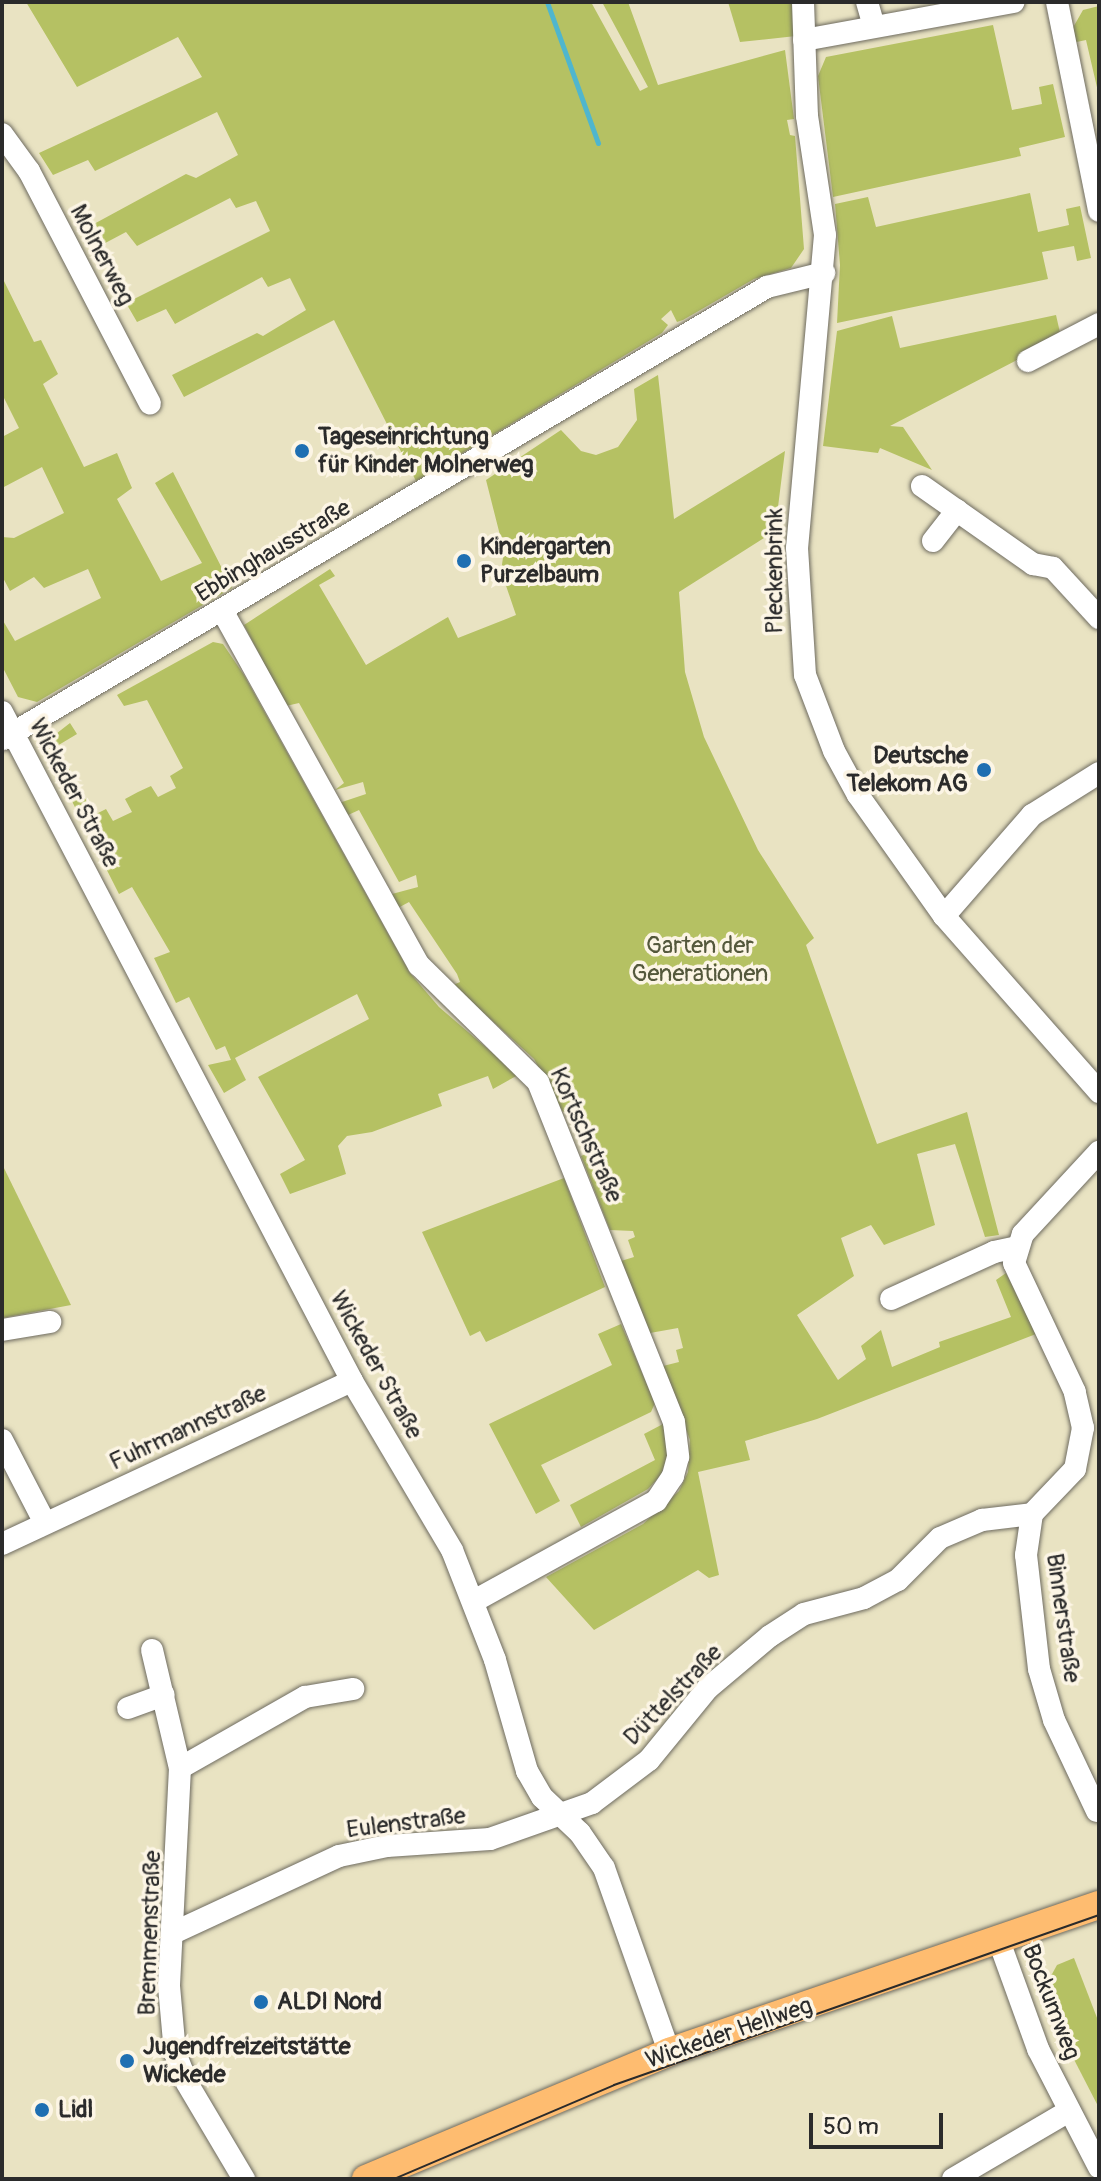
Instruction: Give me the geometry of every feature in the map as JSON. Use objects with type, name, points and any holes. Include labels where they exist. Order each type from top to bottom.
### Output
[{"type":"main road","name":"Wickeder Hellweg","points":[[366,2179],[669,2052],[1099,1905]]},
{"type":"street","name":"Pleckenbrink","points":[[803,2],[809,136],[825,235],[797,548],[805,675],[829,740],[858,795],[944,916],[1099,1092]]},
{"type":"street","points":[[867,2],[874,26]]},
{"type":"street","points":[[804,40],[1014,2]]},
{"type":"street","points":[[1057,2],[1099,211]]},
{"type":"street","name":"Molnerweg","points":[[2,134],[29,171],[150,403]]},
{"type":"street","name":"Ebbinghausstraße","points":[[7,736],[223,612],[767,287],[824,273]]},
{"type":"street","points":[[1028,361],[1099,324]]},
{"type":"street","points":[[922,486],[1033,564],[1053,568],[1099,618]]},
{"type":"street","points":[[933,541],[957,510]]},
{"type":"street","name":"Kortschstraße","points":[[223,612],[419,965],[538,1082],[674,1422],[678,1457],[673,1476],[656,1501],[474,1601]]},
{"type":"street","name":"Wickeder Straße","points":[[2,712],[7,736],[352,1381],[440,1527],[474,1601],[527,1771],[542,1797],[604,1868],[669,2052]]},
{"type":"street","points":[[944,916],[1032,815],[1099,773]]},
{"type":"street","points":[[891,1299],[994,1252],[1017,1247],[1099,1152]]},
{"type":"street","points":[[1017,1247],[1018,1277],[1075,1392],[1083,1428],[1075,1469],[1032,1514]]},
{"type":"street","points":[[2,1330],[50,1322]]},
{"type":"street","name":"Fuhrmannstraße","points":[[2,1544],[352,1381]]},
{"type":"street","points":[[2,1440],[45,1523]]},
{"type":"street","name":"Binnerstraße","points":[[1032,1514],[1026,1555],[1039,1669],[1054,1720],[1097,1811]]},
{"type":"street","name":"Düttelstraße","points":[[561,1816],[592,1803],[649,1760],[708,1688],[804,1614],[864,1598],[898,1580],[940,1538],[982,1520],[1032,1514]]},
{"type":"street","name":"Bremmenstraße","points":[[152,1650],[180,1768],[169,2011],[175,2053],[187,2083],[244,2179]]},
{"type":"street","points":[[180,1768],[305,1697],[353,1689]]},
{"type":"street","points":[[128,1708],[164,1695]]},
{"type":"street","name":"Eulenstraße","points":[[173,1933],[339,1856],[387,1846],[490,1839],[561,1816]]},
{"type":"street","name":"Bockumweg","points":[[999,1941],[1038,2049],[1098,2162]]},
{"type":"street","points":[[953,2179],[1069,2111]]},
{"type":"green space","points":[[26,2],[591,2],[640,91],[648,87],[602,2],[628,2],[658,85],[785,50],[794,119],[787,120],[790,135],[795,136],[804,249],[791,268],[754,279],[683,320],[677,322],[671,310],[661,319],[668,325],[662,333],[416,481],[334,320],[184,397],[172,375],[257,333],[263,336],[306,310],[290,278],[268,287],[262,277],[175,324],[166,309],[137,322],[126,303],[270,231],[256,201],[236,208],[230,198],[137,246],[126,232],[94,249],[81,231],[186,174],[196,178],[238,155],[217,112],[95,171],[88,160],[53,175],[39,153],[202,77],[178,37],[77,87]]},
{"type":"green space","points":[[728,2],[794,2],[796,36],[740,42]]},
{"type":"green space","points":[[1099,6],[1099,96],[1086,40],[1072,43],[1071,31],[1083,10]]},
{"type":"green space","points":[[993,25],[1012,110],[1042,104],[1039,87],[1053,84],[1065,137],[1019,148],[1021,156],[833,197],[818,76],[826,57]]},
{"type":"green space","points":[[1030,193],[1038,232],[1069,225],[1066,209],[1080,206],[1091,258],[1077,261],[1074,246],[1042,252],[1048,279],[837,323],[840,265],[835,204],[868,197],[876,227]]},
{"type":"green space","points":[[2,277],[34,342],[41,340],[58,374],[43,384],[84,467],[117,453],[132,488],[117,499],[161,581],[202,563],[155,483],[173,472],[232,588],[37,702],[18,697],[2,666],[2,619],[15,641],[101,598],[88,569],[44,588],[34,577],[10,591],[2,576],[2,537],[14,538],[64,513],[42,467],[2,488],[2,437],[19,428],[2,394]]},
{"type":"green space","points":[[1056,315],[1061,337],[890,426],[903,427],[932,470],[880,448],[878,453],[823,446],[837,331],[892,316],[900,348]]},
{"type":"green space","name":"Garten der Generationen","points":[[658,375],[674,519],[785,451],[775,531],[679,592],[685,672],[704,737],[758,850],[814,938],[806,945],[877,1144],[967,1112],[999,1235],[985,1237],[955,1144],[917,1154],[935,1225],[884,1245],[871,1225],[841,1238],[854,1276],[797,1315],[838,1380],[866,1359],[861,1346],[881,1330],[892,1367],[940,1347],[939,1342],[1011,1317],[996,1280],[1006,1273],[1036,1334],[817,1419],[745,1441],[750,1460],[698,1472],[719,1575],[709,1578],[698,1570],[594,1630],[546,1577],[643,1524],[679,1491],[688,1472],[690,1440],[663,1366],[679,1362],[676,1350],[683,1348],[678,1328],[650,1333],[621,1261],[634,1257],[628,1240],[635,1237],[633,1231],[610,1230],[581,1156],[593,1151],[587,1137],[594,1134],[592,1127],[584,1129],[575,1110],[563,1112],[534,1059],[453,985],[460,982],[457,974],[409,902],[398,908],[392,894],[418,887],[416,875],[399,882],[359,810],[346,816],[339,803],[366,794],[363,782],[335,790],[344,783],[299,703],[286,706],[244,625],[330,569],[335,576],[319,585],[366,665],[448,617],[458,638],[516,615],[501,571],[504,551],[486,480],[561,430],[581,451],[596,455],[618,447],[637,420],[634,389]]},
{"type":"green space","points":[[213,642],[223,644],[244,675],[410,973],[439,1007],[518,1075],[493,1089],[488,1076],[438,1094],[442,1106],[372,1132],[347,1136],[338,1146],[346,1174],[290,1194],[280,1174],[305,1160],[258,1077],[369,1019],[357,994],[235,1058],[246,1080],[224,1093],[208,1065],[231,1060],[225,1046],[216,1050],[189,997],[176,1003],[154,958],[170,952],[132,887],[119,894],[43,744],[70,723],[77,734],[57,746],[94,815],[106,809],[113,821],[132,812],[125,799],[138,792],[151,786],[158,797],[176,788],[170,776],[183,768],[147,700],[124,706],[117,695]]},
{"type":"green space","points":[[2,1164],[71,1305],[2,1318]]},
{"type":"green space","points":[[564,1178],[605,1287],[486,1342],[480,1331],[470,1336],[422,1232]]},
{"type":"green space","points":[[621,1324],[655,1403],[651,1412],[541,1465],[560,1501],[536,1514],[489,1424],[612,1365],[598,1334]]},
{"type":"green space","points":[[663,1424],[668,1453],[661,1475],[648,1489],[581,1527],[570,1505],[655,1460],[644,1434]]},
{"type":"green space","points":[[1074,1958],[1099,2023],[1099,2108],[1066,2044],[1046,1985],[1057,1965]]},
{"type":"waterway","points":[[547,2],[598,143]]},
{"type":"tram line","points":[[394,2179],[614,2085],[1099,1915]]},
{"type":"place","name":"Tageseinrichtung für Kinder Molnerweg","points":[[302,451]]},
{"type":"place","name":"Kindergarten Purzelbaum","points":[[464,561]]},
{"type":"place","name":"Deutsche Telekom AG","points":[[984,770]]},
{"type":"place","name":"ALDI Nord","points":[[261,2002]]},
{"type":"place","name":"Jugendfreizeitstätte Wickede","points":[[127,2061]]},
{"type":"place","name":"Lidl","points":[[42,2110]]}]
